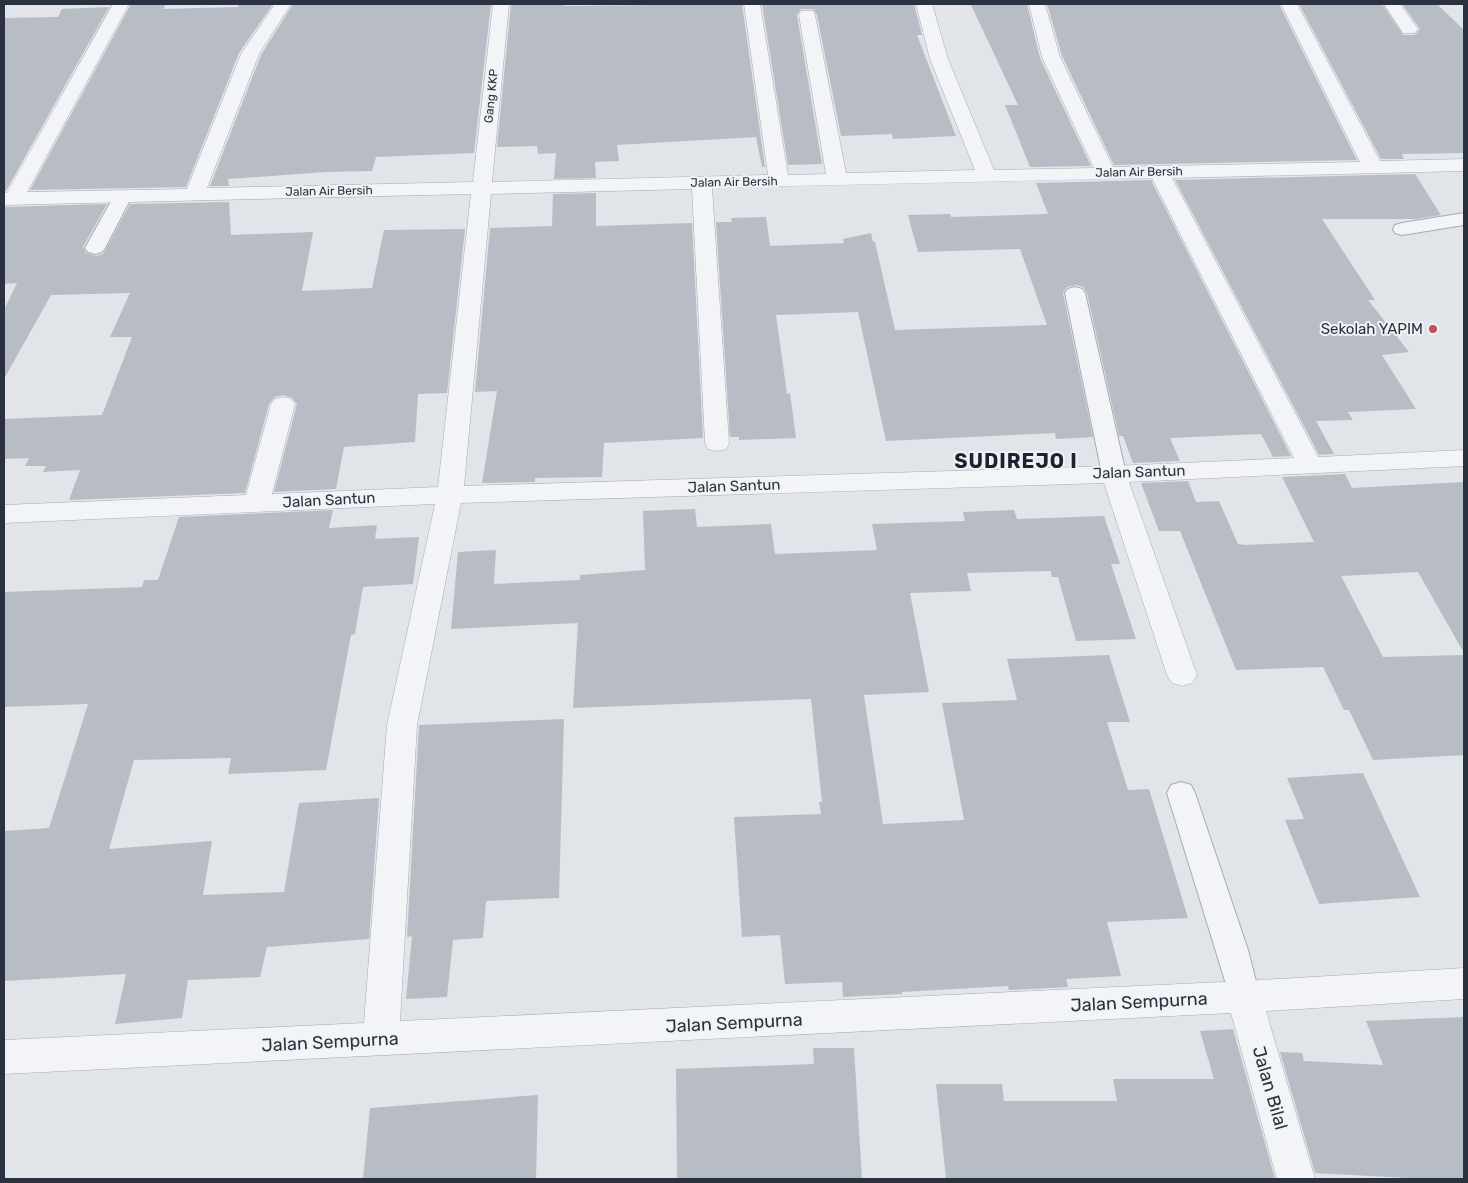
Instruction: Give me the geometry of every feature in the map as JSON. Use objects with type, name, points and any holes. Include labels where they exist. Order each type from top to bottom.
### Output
[{"type":"street","points":[[9,198],[121,4]]},
{"type":"street","points":[[195,194],[250,54],[283,4]]},
{"type":"street","name":"Gang KKP","points":[[381,1040],[402,726],[450,494],[480,188],[501,4]]},
{"type":"street","points":[[752,4],[779,181]]},
{"type":"street","points":[[924,4],[939,60],[987,176]]},
{"type":"street","points":[[1037,4],[1051,57],[1106,173]]},
{"type":"street","points":[[1289,4],[1373,167]]},
{"type":"street","points":[[1392,4],[1409,29]]},
{"type":"street","points":[[807,15],[837,180]]},
{"type":"street","name":"Jalan Air Bersih","points":[[9,198],[1464,165]]},
{"type":"street","points":[[1159,172],[1310,465]]},
{"type":"street","points":[[702,182],[717,443]]},
{"type":"street","points":[[257,503],[283,404]]},
{"type":"street","name":"Jalan Santun","points":[[4,514],[450,494],[1114,474],[1464,458]]},
{"type":"street","points":[[1114,474],[1182,675]]},
{"type":"street","name":"Jalan Sempurna","points":[[4,1057],[1244,997],[1464,983]]},
{"type":"street","name":"Jalan Bilal","points":[[1244,997],[1296,1179]]},
{"type":"lane","points":[[95,248],[123,196]]},
{"type":"lane","points":[[1402,229],[1464,219]]},
{"type":"lane","points":[[1075,293],[1114,474]]},
{"type":"lane","points":[[1182,793],[1232,950],[1244,997]]},
{"type":"building","points":[[131,4],[166,4],[163,9],[238,7],[239,4],[273,4],[239,53],[186,187],[30,190]]},
{"type":"building","points":[[293,4],[491,4],[474,153],[376,157],[372,171],[326,172],[228,179],[229,186],[210,186],[261,55]]},
{"type":"building","points":[[511,4],[564,4],[564,6],[742,4],[765,167],[762,167],[756,137],[617,145],[619,161],[595,162],[596,178],[554,179],[556,153],[538,154],[537,146],[497,147]]},
{"type":"building","points":[[762,4],[914,4],[922,35],[917,35],[956,136],[893,139],[892,134],[841,136],[817,15],[813,9],[801,9],[797,15],[822,164],[788,165]]},
{"type":"building","points":[[1027,4],[1040,58],[1091,166],[1030,167],[1005,105],[1018,105],[971,5]]},
{"type":"building","points":[[1047,4],[1279,4],[1357,160],[1114,165],[1062,56]]},
{"type":"building","points":[[1299,4],[1382,4],[1403,35],[1415,35],[1420,29],[1402,4],[1437,4],[1464,30],[1464,153],[1402,154],[1404,159],[1381,159]]},
{"type":"building","points":[[109,7],[6,191],[4,191],[4,18],[58,17],[62,9]]},
{"type":"building","points":[[1415,174],[1441,215],[1416,219],[1322,219],[1375,300],[1368,300],[1409,352],[1382,355],[1416,409],[1348,412],[1353,420],[1316,421],[1334,454],[1319,455],[1175,180]]},
{"type":"building","points":[[1151,180],[1291,456],[1273,457],[1261,434],[1170,438],[1180,461],[1133,463],[1123,436],[1119,436],[1087,293],[1083,287],[1076,285],[1067,287],[1063,293],[1093,437],[1056,439],[1055,433],[886,441],[858,312],[776,315],[787,394],[790,393],[796,438],[739,440],[739,437],[730,437],[716,222],[732,222],[731,218],[766,217],[770,246],[844,243],[843,239],[871,233],[873,242],[875,242],[895,330],[1047,325],[1020,249],[918,252],[908,215],[950,214],[951,217],[1048,214],[1036,183]]},
{"type":"building","points":[[596,193],[596,226],[692,223],[703,438],[604,443],[602,477],[535,478],[535,482],[482,483],[497,391],[475,392],[490,228],[552,226],[553,194]]},
{"type":"building","points":[[229,202],[231,235],[313,232],[302,291],[372,288],[384,230],[465,229],[447,393],[418,394],[415,442],[344,447],[336,489],[274,492],[297,404],[292,398],[283,395],[275,397],[269,404],[245,493],[69,500],[80,470],[43,472],[46,466],[25,466],[29,458],[4,459],[4,419],[102,415],[132,337],[110,337],[130,293],[51,295],[4,379],[4,310],[17,283],[4,284],[4,207],[107,204],[83,247],[86,253],[96,256],[103,254],[130,204]]},
{"type":"building","points":[[1345,474],[1352,488],[1464,482],[1464,653],[1418,572],[1341,576],[1383,657],[1464,655],[1464,755],[1373,760],[1349,710],[1344,710],[1323,667],[1236,670],[1180,531],[1159,531],[1141,483],[1188,481],[1196,502],[1219,501],[1238,544],[1314,542],[1282,477]]},
{"type":"building","points":[[695,509],[697,527],[771,524],[775,554],[877,550],[872,524],[965,521],[963,512],[1014,510],[1017,519],[1104,516],[1120,564],[1111,564],[1136,639],[1076,641],[1058,577],[1052,577],[1051,571],[967,573],[971,591],[910,593],[929,692],[864,695],[883,824],[964,820],[942,703],[1017,700],[1007,659],[1109,655],[1130,722],[1107,722],[1128,790],[1149,789],[1188,918],[1107,922],[1121,976],[1066,979],[1068,987],[1009,990],[1008,986],[843,997],[842,982],[785,984],[780,935],[742,937],[734,817],[821,814],[819,802],[822,802],[811,699],[573,708],[578,623],[451,629],[458,552],[496,550],[494,584],[580,580],[580,575],[645,570],[643,511]]},
{"type":"building","points":[[333,510],[329,528],[377,525],[375,539],[419,537],[413,584],[363,587],[355,634],[351,635],[326,770],[228,774],[231,758],[134,760],[109,849],[212,841],[203,895],[284,892],[299,803],[379,798],[369,939],[267,947],[260,977],[188,980],[182,1018],[115,1024],[126,974],[4,981],[4,831],[49,828],[88,704],[4,707],[4,592],[142,587],[144,580],[158,580],[179,517]]},
{"type":"building","points":[[564,719],[559,898],[486,901],[483,938],[453,940],[447,997],[406,999],[412,936],[407,937],[419,725]]},
{"type":"building","points":[[1363,773],[1420,897],[1319,904],[1285,820],[1304,819],[1287,778]]},
{"type":"building","points":[[1464,1017],[1464,1179],[1426,1179],[1315,1173],[1280,1052],[1302,1053],[1304,1061],[1383,1065],[1366,1021]]},
{"type":"building","points":[[1233,1029],[1275,1179],[946,1179],[936,1084],[1002,1084],[1004,1101],[1117,1101],[1113,1079],[1214,1079],[1200,1031]]},
{"type":"building","points":[[813,1048],[854,1048],[862,1179],[677,1179],[676,1069],[814,1064]]},
{"type":"building","points":[[538,1095],[536,1179],[363,1179],[370,1108]]},
{"type":"place","name":"Sekolah YAPIM","points":[[1433,329]]},
{"type":"district","name":"SUDIREJO I","points":[[1016,461]]}]
